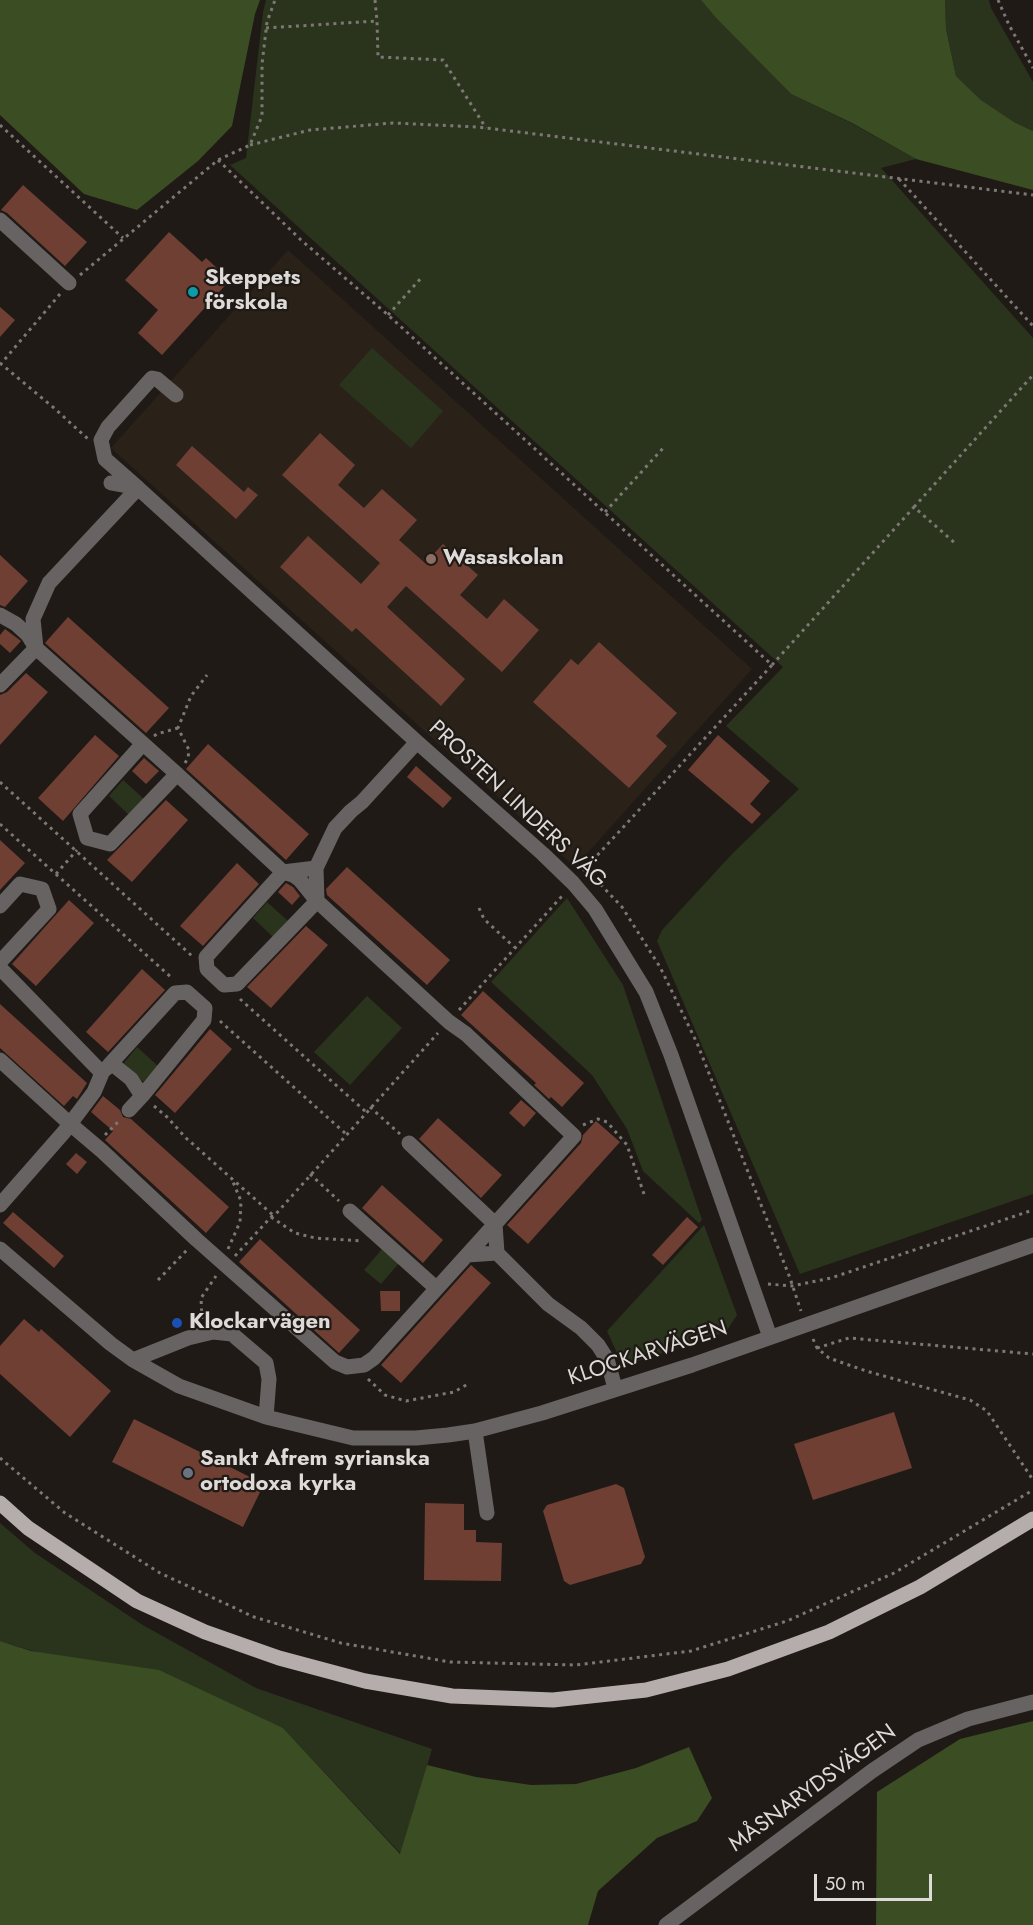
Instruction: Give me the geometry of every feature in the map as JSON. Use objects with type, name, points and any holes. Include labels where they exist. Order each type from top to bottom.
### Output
[{"type":"main road","points":[[0,1503],[28,1528],[137,1601],[205,1632],[279,1658],[365,1681],[452,1696],[554,1700],[646,1690],[728,1669],[829,1632],[920,1587],[1033,1519]]},
{"type":"street","points":[[0,220],[69,284]]},
{"type":"street","points":[[105,459],[101,440],[108,427],[152,378],[157,379],[176,395]]},
{"type":"street","name":"PROSTEN LINDERS VÄG","points":[[105,459],[543,854],[573,883],[595,909],[646,992],[671,1055],[770,1337]]},
{"type":"street","points":[[111,483],[138,488]]},
{"type":"street","points":[[36,648],[33,619],[50,583],[138,488]]},
{"type":"street","points":[[1,618],[33,619]]},
{"type":"street","points":[[0,1060],[96,1145],[226,1266],[335,1362],[347,1367],[363,1365],[374,1358],[574,1136],[466,1034],[449,1022],[317,901],[300,880],[283,872],[36,648],[28,635],[16,624],[1,618]]},
{"type":"street","points":[[0,685],[36,648]]},
{"type":"street","points":[[316,868],[283,872],[206,957],[207,969],[224,985],[237,984],[317,901],[316,868],[335,828],[362,802],[417,741]]},
{"type":"street","points":[[145,746],[139,748],[80,814],[87,838],[110,844],[177,774]]},
{"type":"street","points":[[0,906],[20,884],[42,889],[49,909],[0,964],[107,1068],[131,1079],[142,1096]]},
{"type":"street","points":[[0,1205],[64,1132],[94,1092],[107,1068],[175,993],[187,992],[204,1008],[204,1020],[129,1110]]},
{"type":"street","points":[[410,1143],[495,1224],[497,1253],[548,1304],[598,1345],[607,1359],[615,1388]]},
{"type":"street","points":[[350,1211],[436,1288]]},
{"type":"street","name":"KLOCKARVÄGEN","points":[[0,1249],[111,1344],[178,1386],[266,1417],[353,1438],[416,1438],[475,1431],[542,1413],[806,1326],[1033,1245]]},
{"type":"street","points":[[467,1255],[497,1253]]},
{"type":"street","points":[[134,1360],[188,1338],[213,1332],[232,1334],[266,1363],[269,1379],[266,1417]]},
{"type":"street","points":[[475,1431],[487,1513]]},
{"type":"street","name":"MÅSNARYDSVÄGEN","points":[[666,1925],[872,1770],[918,1740],[968,1719],[1033,1702]]},
{"type":"path","points":[[250,145],[262,116],[262,64],[266,28],[275,0]]},
{"type":"path","points":[[375,0],[378,57],[443,60],[486,128]]},
{"type":"path","points":[[998,0],[1033,68]]},
{"type":"path","points":[[266,28],[377,21]]},
{"type":"path","points":[[105,459],[54,408],[0,364],[69,284],[218,160],[250,145],[310,130],[393,123],[486,128],[1033,195]]},
{"type":"path","points":[[0,125],[123,238]]},
{"type":"path","points":[[218,160],[301,240],[388,315],[772,665]]},
{"type":"path","points":[[897,178],[1033,326]]},
{"type":"path","points":[[388,315],[422,277]]},
{"type":"path","points":[[210,1334],[201,1316],[201,1298],[213,1279],[449,1022],[585,868],[772,665],[1033,375]]},
{"type":"path","points":[[605,512],[665,446]]},
{"type":"path","points":[[914,507],[956,544]]},
{"type":"path","points":[[177,774],[188,758],[189,750],[178,728],[191,696],[207,675]]},
{"type":"path","points":[[145,746],[157,734],[178,728]]},
{"type":"path","points":[[0,782],[207,969]]},
{"type":"path","points":[[0,824],[187,992]]},
{"type":"path","points":[[42,889],[87,838]]},
{"type":"path","points":[[585,868],[622,907],[660,967],[697,1043],[806,1326],[817,1348],[829,1358],[866,1371],[970,1400],[987,1411],[1033,1480]]},
{"type":"path","points":[[479,909],[484,919],[514,948]]},
{"type":"path","points":[[224,985],[366,1112]]},
{"type":"path","points":[[204,1008],[346,1134]]},
{"type":"path","points":[[142,1096],[272,1216],[295,1233],[315,1239],[386,1243]]},
{"type":"path","points":[[370,1107],[410,1143]]},
{"type":"path","points":[[96,1145],[129,1110]]},
{"type":"path","points":[[574,1136],[584,1125],[598,1119],[607,1122],[627,1145],[644,1194]]},
{"type":"path","points":[[310,1174],[350,1211]]},
{"type":"path","points":[[226,1266],[227,1252],[240,1222],[241,1201],[232,1179]]},
{"type":"path","points":[[753,1287],[770,1284],[792,1286],[831,1278],[1033,1210]]},
{"type":"path","points":[[158,1280],[197,1240]]},
{"type":"path","points":[[817,1348],[849,1338],[1033,1354]]},
{"type":"path","points":[[356,1367],[385,1395],[406,1401],[454,1392],[468,1384]]},
{"type":"path","points":[[0,1458],[65,1514],[160,1573],[254,1617],[341,1643],[450,1662],[576,1665],[691,1651],[787,1621],[894,1574],[1033,1490]]},
{"type":"shaded area","name":"Wasaskolan","points":[[288,250],[752,669],[575,867],[111,448]]},
{"type":"green space","points":[[0,0],[260,0],[255,14],[232,126],[198,161],[137,210],[84,194],[0,115]]},
{"type":"green space","points":[[266,0],[701,0],[791,94],[851,123],[916,159],[881,168],[1033,338],[1033,1194],[800,1274],[657,941],[662,930],[733,853],[799,789],[726,726],[783,667],[230,165],[246,158]]},
{"type":"green space","points":[[701,0],[945,0],[946,29],[956,76],[981,100],[1014,122],[1033,131],[1033,190],[916,159],[852,123],[791,94]]},
{"type":"green space","points":[[945,0],[989,0],[991,8],[1033,82],[1033,131],[1014,122],[981,100],[956,76],[946,29]]},
{"type":"green space","points":[[372,348],[443,411],[411,448],[339,385]]},
{"type":"green space","points":[[123,780],[144,799],[129,815],[109,796]]},
{"type":"green space","points":[[567,898],[623,985],[702,1220],[699,1223],[643,1171],[627,1129],[592,1075],[491,982]]},
{"type":"green space","points":[[267,902],[288,921],[273,937],[253,918]]},
{"type":"green space","points":[[367,996],[402,1028],[350,1085],[314,1052]]},
{"type":"green space","points":[[137,1047],[158,1066],[143,1082],[123,1064]]},
{"type":"green space","points":[[704,1225],[737,1315],[726,1332],[623,1366],[607,1331]]},
{"type":"green space","points":[[382,1249],[399,1263],[381,1284],[364,1270]]},
{"type":"green space","points":[[0,1523],[35,1553],[141,1624],[256,1688],[432,1749],[401,1854],[283,1728],[0,1641]]},
{"type":"green space","points":[[0,1641],[31,1651],[159,1670],[283,1728],[400,1854],[427,1765],[476,1777],[531,1785],[576,1784],[636,1768],[689,1747],[712,1798],[697,1821],[657,1838],[598,1891],[588,1925],[0,1925]]},
{"type":"green space","points":[[1033,1721],[1033,1925],[876,1925],[877,1792],[960,1739]]},
{"type":"building","points":[[23,185],[87,242],[65,266],[1,210]]},
{"type":"building","name":"Skeppets förskola","points":[[169,232],[202,262],[206,258],[230,280],[162,355],[138,333],[158,310],[125,280]]},
{"type":"building","points":[[0,307],[15,320],[0,337]]},
{"type":"building","points":[[320,433],[355,465],[338,485],[364,508],[382,489],[417,520],[399,540],[425,563],[443,544],[478,575],[460,595],[487,619],[504,599],[539,630],[502,672],[406,586],[387,607],[465,679],[441,706],[356,628],[352,632],[280,567],[308,536],[361,584],[380,563],[282,475]]},
{"type":"building","points":[[192,446],[244,492],[248,487],[258,495],[236,519],[176,465]]},
{"type":"building","points":[[0,555],[28,581],[5,607],[0,605]]},
{"type":"building","points":[[68,617],[169,708],[146,733],[45,643]]},
{"type":"building","points":[[5,629],[21,641],[10,653],[0,644],[0,635]]},
{"type":"building","points":[[599,642],[677,713],[656,736],[667,746],[629,788],[533,702],[571,659],[578,665]]},
{"type":"building","points":[[26,673],[48,692],[0,745],[0,695],[7,692]]},
{"type":"building","points":[[95,735],[119,756],[63,821],[38,798]]},
{"type":"building","points":[[718,735],[770,781],[750,804],[761,814],[752,824],[688,770]]},
{"type":"building","points":[[208,744],[309,834],[286,860],[186,769]]},
{"type":"building","points":[[144,758],[159,771],[146,784],[132,771]]},
{"type":"building","points":[[416,766],[452,798],[443,808],[407,777]]},
{"type":"building","points":[[166,800],[188,820],[132,882],[107,860]]},
{"type":"building","points":[[0,840],[25,863],[0,890]]},
{"type":"building","points":[[237,863],[259,884],[203,946],[180,926]]},
{"type":"building","points":[[347,867],[450,960],[427,985],[327,895],[326,889]]},
{"type":"building","points":[[286,883],[293,887],[300,896],[292,905],[278,892]]},
{"type":"building","points":[[69,900],[94,923],[36,986],[12,964]]},
{"type":"building","points":[[306,926],[328,945],[271,1008],[247,987]]},
{"type":"building","points":[[142,969],[165,990],[108,1052],[86,1032]]},
{"type":"building","points":[[483,991],[584,1083],[562,1107],[551,1097],[549,1099],[534,1085],[536,1083],[461,1015]]},
{"type":"building","points":[[0,1004],[87,1083],[77,1099],[73,1096],[64,1106],[0,1048]]},
{"type":"building","points":[[210,1029],[232,1049],[175,1113],[155,1095]]},
{"type":"building","points":[[103,1096],[120,1110],[123,1117],[131,1119],[229,1207],[206,1233],[105,1140],[113,1131],[91,1112]]},
{"type":"building","points":[[521,1100],[536,1113],[524,1127],[509,1113]]},
{"type":"building","points":[[438,1118],[502,1175],[481,1198],[419,1139]]},
{"type":"building","points":[[596,1121],[620,1142],[528,1244],[507,1225],[581,1143],[583,1135]]},
{"type":"building","points":[[76,1153],[87,1162],[77,1174],[66,1164]]},
{"type":"building","points":[[382,1185],[443,1240],[423,1263],[362,1208]]},
{"type":"building","points":[[13,1212],[64,1256],[54,1268],[3,1223]]},
{"type":"building","points":[[687,1217],[698,1227],[663,1265],[652,1255]]},
{"type":"building","points":[[260,1239],[360,1330],[339,1353],[239,1262]]},
{"type":"building","points":[[471,1265],[491,1283],[401,1383],[381,1365]]},
{"type":"building","points":[[380,1291],[400,1291],[400,1311],[381,1311]]},
{"type":"building","points":[[24,1319],[39,1332],[41,1329],[111,1391],[70,1437],[0,1374],[0,1346]]},
{"type":"building","points":[[894,1412],[912,1468],[813,1500],[794,1444]]},
{"type":"building","name":"Sankt Afrem syrianska ortodoxa kyrka","points":[[134,1419],[264,1484],[243,1527],[112,1462]]},
{"type":"building","points":[[616,1484],[624,1488],[645,1557],[641,1564],[570,1585],[564,1581],[543,1511],[547,1505]]},
{"type":"building","points":[[425,1503],[464,1504],[464,1530],[476,1530],[476,1542],[502,1543],[501,1581],[424,1580]]},
{"type":"place","name":"Skeppets förskola","points":[[193,292]]},
{"type":"place","name":"Wasaskolan","points":[[431,559]]},
{"type":"place","name":"Klockarvägen","points":[[177,1323]]},
{"type":"place","name":"Sankt Afrem syrianska ortodoxa kyrka","points":[[188,1473]]}]
